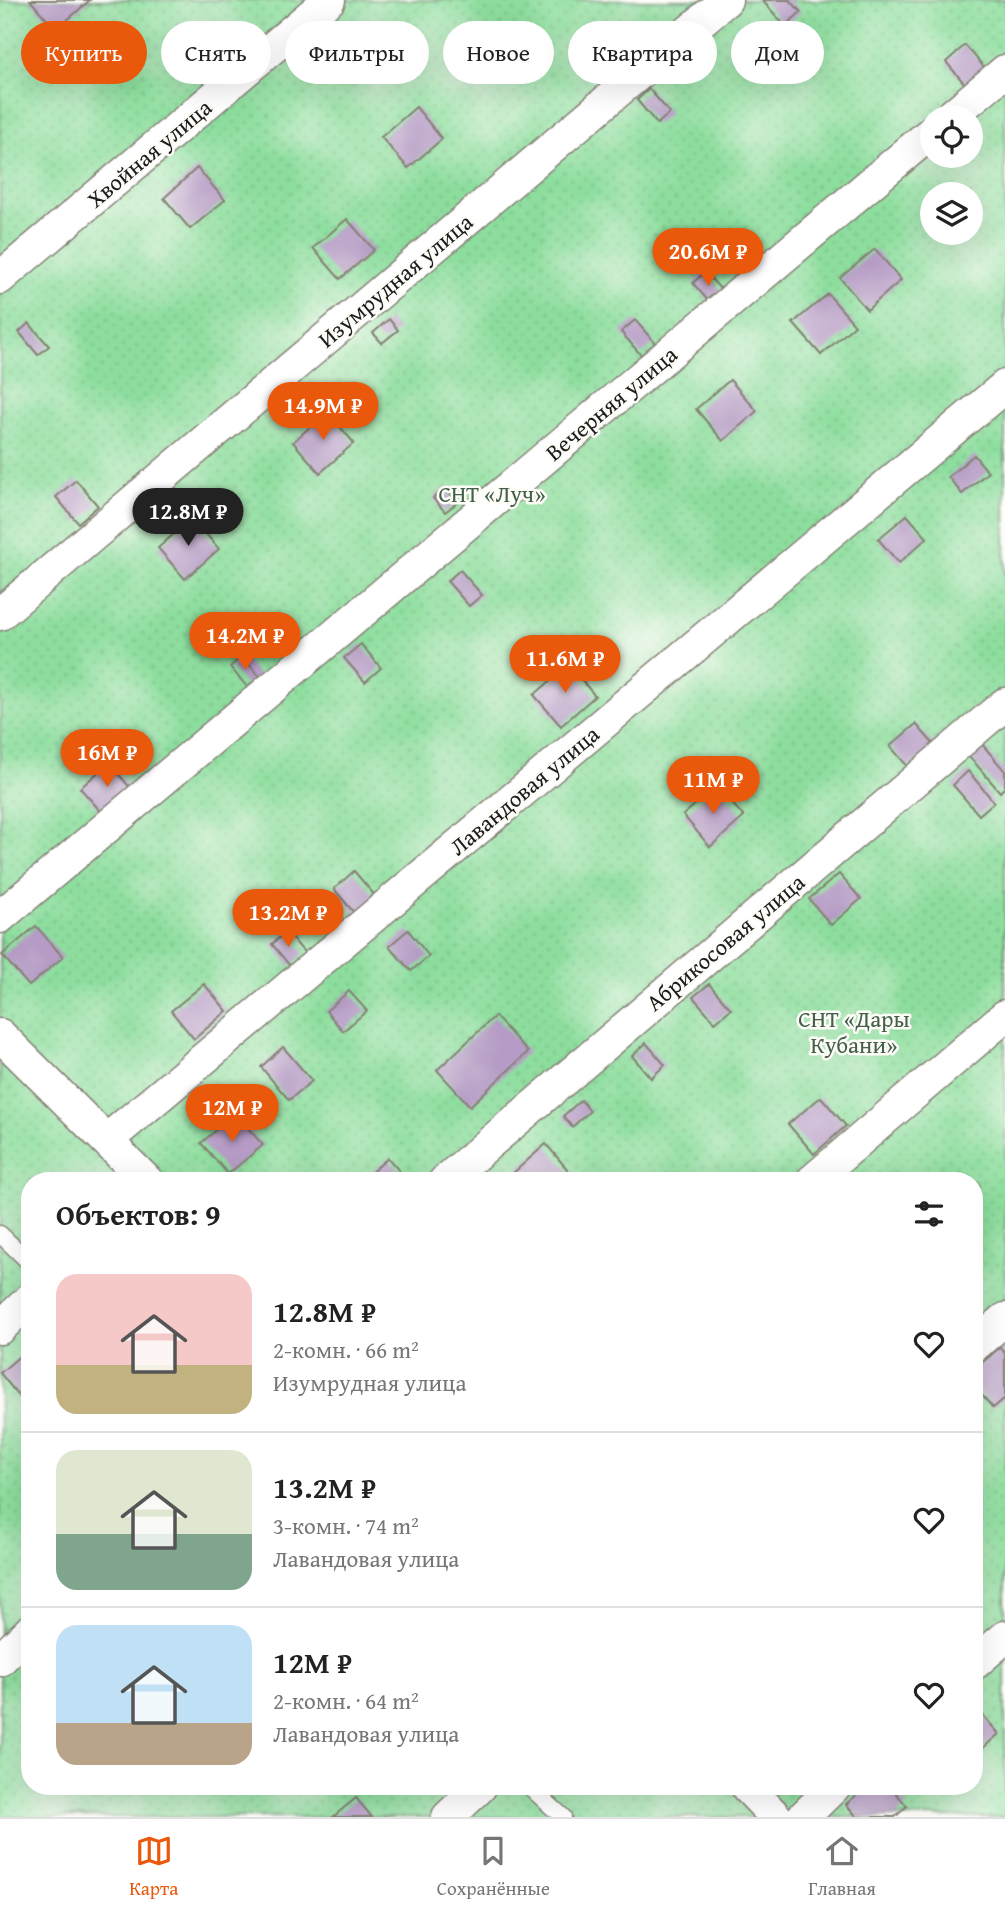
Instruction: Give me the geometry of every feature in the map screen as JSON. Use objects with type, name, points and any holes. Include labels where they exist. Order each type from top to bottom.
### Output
[{"type":"street","name":"Хвойная улица","points":[[0,278],[329,0]]},
{"type":"street","name":"Изумрудная улица","points":[[0,614],[726,0]]},
{"type":"street","points":[[964,105],[1005,71]]},
{"type":"street","name":"Вечерняя улица","points":[[0,917],[920,142]]},
{"type":"street","name":"Лавандовая улица","points":[[107,1140],[1005,386]]},
{"type":"street","name":"Абрикосовая улица","points":[[456,1172],[1005,704]]},
{"type":"street","points":[[823,1172],[1005,1016]]},
{"type":"street","points":[[0,1035],[139,1172]]},
{"type":"street","points":[[0,1328],[21,1308]]},
{"type":"street","points":[[983,1338],[1005,1319]]},
{"type":"street","points":[[983,1656],[1005,1637]]},
{"type":"street","points":[[0,1660],[21,1640]]},
{"type":"street","points":[[448,1817],[471,1795]]},
{"type":"street","points":[[755,1795],[776,1817]]},
{"type":"street","points":[[803,1817],[826,1795]]},
{"type":"lane","points":[[0,1234],[21,1254]]},
{"type":"lane","points":[[539,1795],[563,1817]]},
{"type":"green space","name":"СНТ «Луч»","points":[[0,0],[1005,0],[1005,1817],[0,1817]]},
{"type":"building","points":[[30,0],[90,0],[66,21],[48,21]]},
{"type":"building","points":[[762,0],[790,0],[801,12],[791,21],[781,21]]},
{"type":"building","points":[[965,45],[985,68],[965,84],[946,62]]},
{"type":"building","points":[[649,89],[670,113],[657,124],[637,100]]},
{"type":"building","points":[[416,107],[442,139],[408,168],[381,137]]},
{"type":"building","points":[[197,168],[225,200],[190,229],[164,198]]},
{"type":"building","points":[[347,219],[374,250],[340,279],[313,248]]},
{"type":"building","points":[[875,249],[901,280],[867,310],[840,278]]},
{"type":"building","points":[[705,272],[723,292],[710,303],[693,283]]},
{"type":"building","points":[[828,294],[855,325],[821,355],[793,323]]},
{"type":"building","points":[[389,319],[398,330],[382,343],[373,333]]},
{"type":"building","points":[[635,320],[655,343],[641,355],[621,332]]},
{"type":"building","points":[[29,323],[49,346],[38,355],[19,332]]},
{"type":"building","points":[[730,380],[757,411],[723,441],[696,409]]},
{"type":"building","points":[[327,412],[354,443],[320,473],[293,442]]},
{"type":"building","points":[[974,455],[988,472],[962,494],[948,477]]},
{"type":"building","points":[[76,480],[98,506],[78,523],[56,497]]},
{"type":"building","points":[[445,488],[457,503],[445,512],[433,498]]},
{"type":"building","points":[[907,515],[927,538],[899,563],[878,539]]},
{"type":"building","points":[[192,518],[219,549],[185,579],[158,548]]},
{"type":"building","points":[[460,570],[482,595],[469,606],[447,581]]},
{"type":"building","points":[[361,644],[381,668],[365,682],[344,658]]},
{"type":"building","points":[[242,656],[261,678],[248,688],[230,667]]},
{"type":"building","points":[[569,665],[595,696],[561,726],[534,695]]},
{"type":"building","points":[[916,724],[935,746],[909,768],[890,746]]},
{"type":"building","points":[[981,743],[1005,771],[1005,787],[1000,792],[968,755]]},
{"type":"building","points":[[109,763],[133,791],[104,815],[80,788]]},
{"type":"building","points":[[968,771],[994,802],[979,815],[953,785]]},
{"type":"building","points":[[717,786],[744,817],[710,847],[683,815]]},
{"type":"building","points":[[354,871],[376,897],[356,915],[334,889]]},
{"type":"building","points":[[839,874],[861,899],[831,925],[809,899]]},
{"type":"building","points":[[36,926],[63,957],[29,986],[2,955]]},
{"type":"building","points":[[408,930],[429,956],[411,971],[389,946]]},
{"type":"building","points":[[286,932],[305,953],[290,966],[272,944]]},
{"type":"building","points":[[204,984],[227,1011],[194,1039],[171,1011]]},
{"type":"building","points":[[709,984],[731,1009],[715,1022],[693,997]]},
{"type":"building","points":[[349,991],[367,1011],[343,1031],[326,1011]]},
{"type":"building","points":[[495,1016],[528,1052],[470,1106],[437,1070]]},
{"type":"building","points":[[646,1043],[665,1065],[651,1078],[632,1056]]},
{"type":"building","points":[[283,1047],[312,1081],[289,1100],[261,1067]]},
{"type":"building","points":[[821,1097],[846,1126],[814,1154],[788,1124]]},
{"type":"building","points":[[581,1100],[590,1111],[572,1127],[563,1116]]},
{"type":"building","points":[[235,1114],[263,1145],[230,1172],[226,1172],[201,1143]]},
{"type":"building","points":[[546,1144],[570,1172],[514,1172]]},
{"type":"building","points":[[388,1158],[400,1172],[372,1172]]},
{"type":"building","points":[[1000,1347],[1005,1353],[1005,1398],[993,1408],[983,1396],[983,1362]]},
{"type":"building","points":[[21,1355],[21,1399],[0,1373]]},
{"type":"building","points":[[983,1715],[999,1734],[983,1748]]},
{"type":"building","points":[[857,1795],[898,1795],[907,1806],[895,1817],[857,1817],[846,1804]]},
{"type":"building","points":[[356,1798],[372,1817],[333,1817]]},
{"type":"park label","name":"СНТ «Дары Кубани»","points":[[854,1031]]}]
